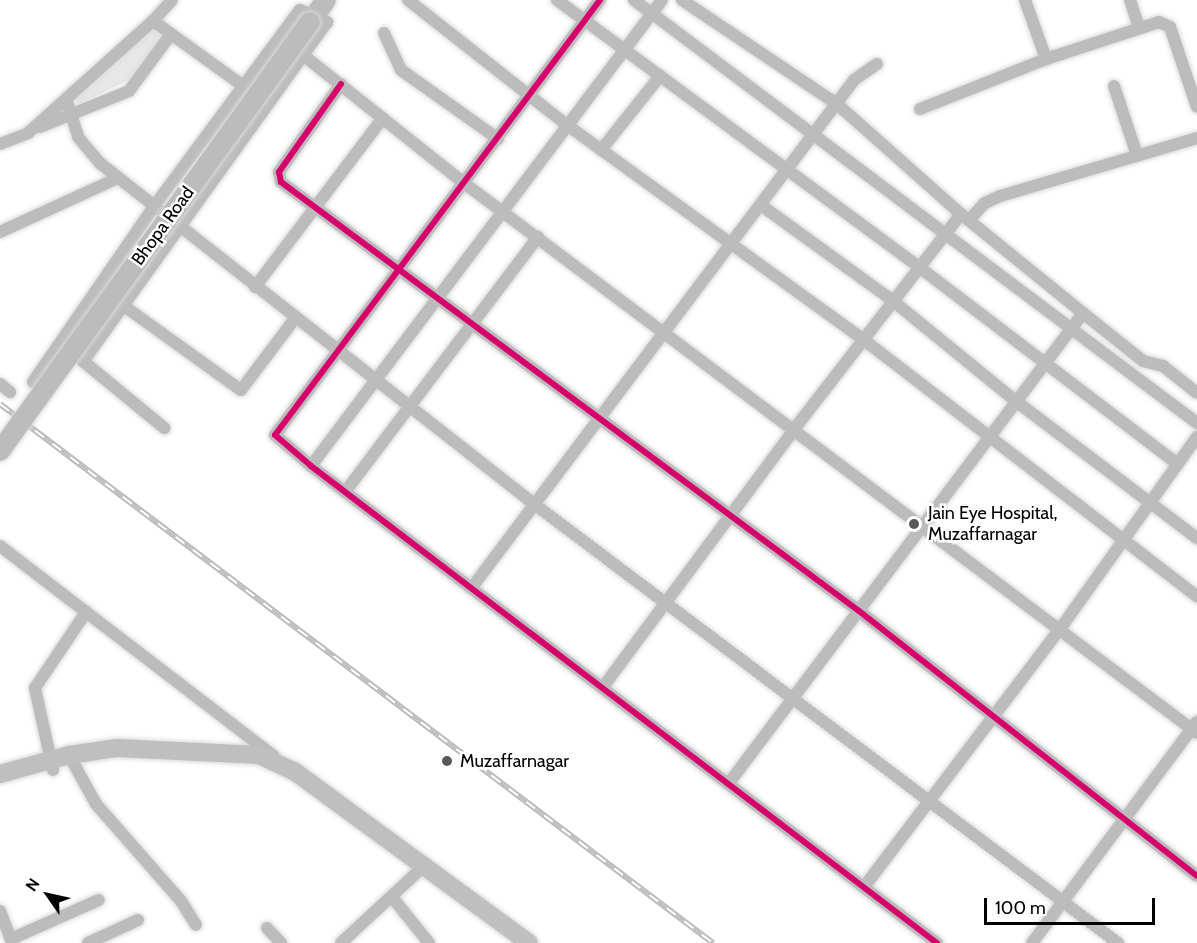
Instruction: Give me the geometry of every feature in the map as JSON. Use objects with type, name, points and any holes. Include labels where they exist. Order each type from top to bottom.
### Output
[{"type":"main road","name":"Bhopa Road","points":[[0,451],[317,12]]},
{"type":"main road","points":[[0,774],[72,760],[118,758],[127,751],[240,752],[294,771],[426,864],[529,943]]},
{"type":"main road","points":[[0,784],[52,765]]},
{"type":"street","points":[[28,133],[153,21],[172,0]]},
{"type":"street","points":[[408,0],[601,150],[864,340],[1197,596]]},
{"type":"street","points":[[557,0],[919,267],[1175,462]]},
{"type":"street","points":[[600,0],[531,96],[399,266],[340,349],[276,432],[278,441],[473,586],[937,943]]},
{"type":"street","points":[[634,0],[813,136],[947,232],[1197,423]]},
{"type":"street","points":[[311,466],[662,0]]},
{"type":"street","points":[[682,0],[837,104],[965,217],[1083,313],[1143,361],[1163,366],[1197,393]]},
{"type":"street","points":[[1025,0],[1046,59]]},
{"type":"street","points":[[1130,0],[1139,28]]},
{"type":"street","points":[[33,382],[155,205],[300,10],[317,12],[327,22],[182,228],[83,361]]},
{"type":"street","points":[[153,21],[243,86]]},
{"type":"street","points":[[920,109],[1046,59],[1159,22],[1170,27],[1197,107]]},
{"type":"street","points":[[384,33],[402,70],[498,139]]},
{"type":"street","points":[[0,144],[129,91],[171,34]]},
{"type":"street","points":[[303,55],[464,183],[665,330],[1060,629],[1195,728],[1124,818],[1032,943]]},
{"type":"street","points":[[473,586],[665,330],[732,246],[858,75],[877,63]]},
{"type":"street","points":[[601,150],[660,76]]},
{"type":"street","points":[[341,84],[279,175],[281,182],[602,416],[995,716],[1197,876]]},
{"type":"street","points":[[1114,86],[1137,155]]},
{"type":"street","points":[[66,99],[69,114],[82,144],[118,178],[155,205],[255,287],[340,349],[374,380],[534,504],[1118,943]]},
{"type":"street","points":[[255,287],[382,118]]},
{"type":"street","points":[[603,687],[795,428],[947,232],[985,203],[1000,196],[1197,138]]},
{"type":"street","points":[[0,232],[118,178]]},
{"type":"street","points":[[762,206],[893,302],[1017,402],[1197,538]]},
{"type":"street","points":[[345,492],[411,408],[472,322],[538,237]]},
{"type":"street","points":[[123,306],[242,390],[296,317]]},
{"type":"street","points":[[729,783],[791,698],[992,437],[1083,313]]},
{"type":"street","points":[[62,342],[164,428]]},
{"type":"street","points":[[0,384],[10,392]]},
{"type":"street","points":[[864,887],[1060,629],[1175,462],[1197,437]]},
{"type":"street","points":[[0,546],[294,771]]},
{"type":"street","points":[[52,765],[35,688],[86,612]]},
{"type":"street","points":[[72,760],[96,804],[181,901],[196,925]]},
{"type":"street","points":[[341,943],[426,864]]},
{"type":"street","points":[[392,897],[429,943]]},
{"type":"street","points":[[0,911],[12,941],[99,900]]},
{"type":"street","points":[[88,943],[138,920]]},
{"type":"street","points":[[267,928],[281,943]]},
{"type":"shaded area","points":[[151,27],[162,37],[131,79],[79,104],[74,97]]},
{"type":"railway","points":[[0,404],[713,943]]},
{"type":"cycle path","points":[[600,0],[275,435],[311,466],[937,943]]},
{"type":"cycle path","points":[[341,84],[279,172],[281,182],[859,611],[1197,876]]},
{"type":"place","name":"Jain Eye Hospital, Muzaffarnagar","points":[[914,524]]},
{"type":"place","name":"Muzaffarnagar","points":[[447,761]]}]
